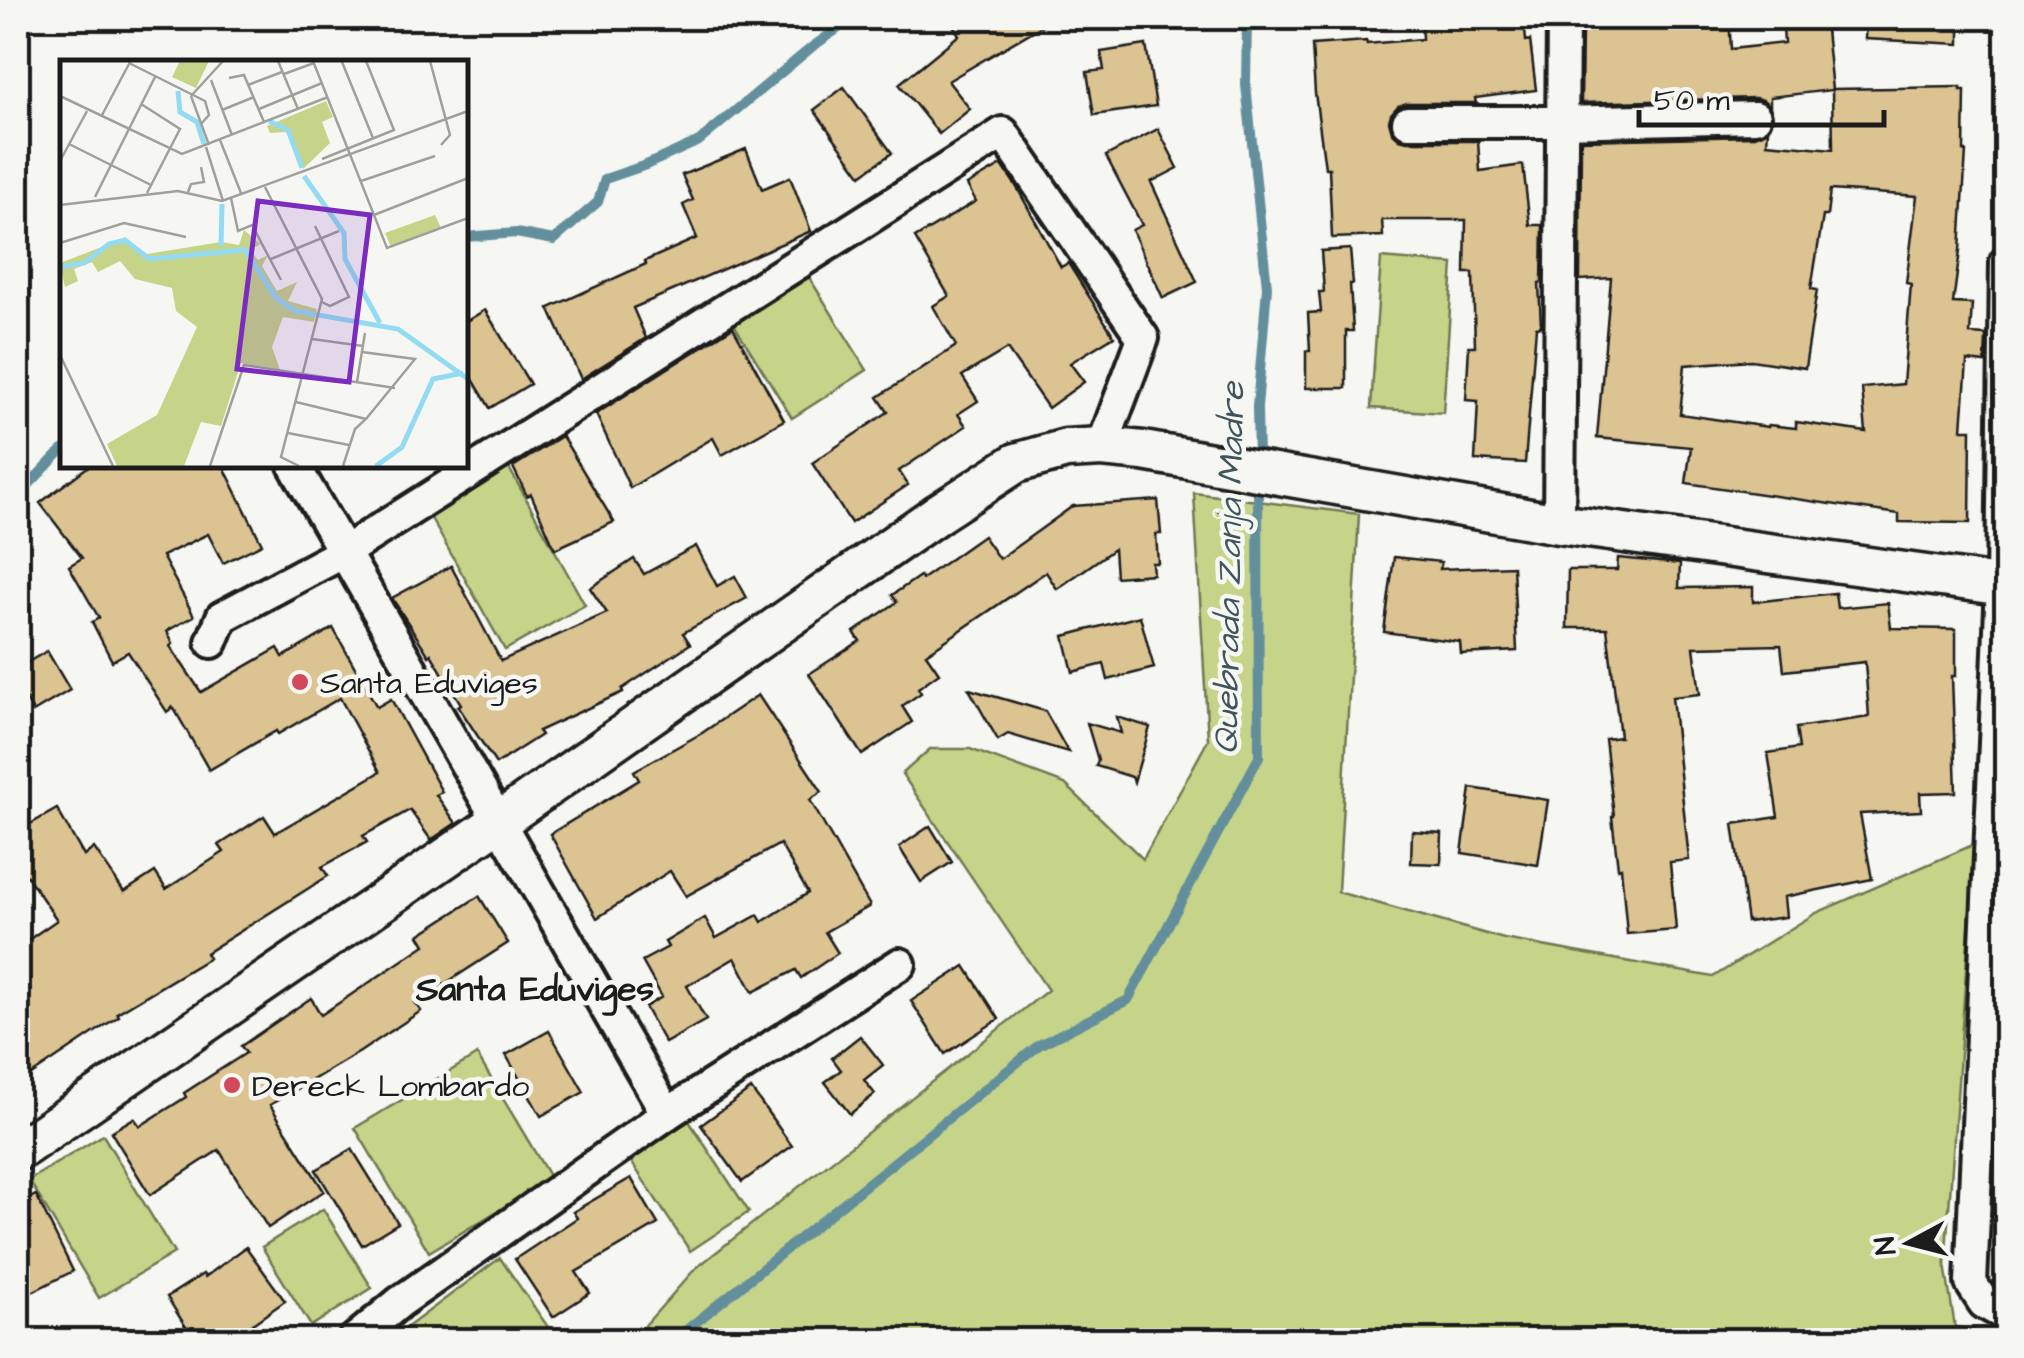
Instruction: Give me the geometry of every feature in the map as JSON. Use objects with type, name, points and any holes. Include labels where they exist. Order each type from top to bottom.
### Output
[{"type":"street","points":[[1559,524],[1564,18]]},
{"type":"street","points":[[1408,122],[1755,117]]},
{"type":"street","points":[[212,642],[222,617],[344,552],[1003,133],[1143,338],[1102,447]]},
{"type":"street","points":[[2006,262],[2004,586],[1971,1284],[1984,1303],[2006,1314]]},
{"type":"street","points":[[18,1151],[498,822],[922,524],[1016,463],[1066,450],[1102,447],[1143,451],[1559,524],[2004,586]]},
{"type":"street","points":[[296,468],[667,1114]]},
{"type":"street","points":[[354,1340],[400,1302],[667,1114],[900,964]]},
{"type":"green space","points":[[1381,258],[1453,264],[1443,413],[1371,408]]},
{"type":"green space","points":[[807,274],[867,370],[792,418],[732,321]]},
{"type":"green space","points":[[504,459],[585,605],[505,650],[423,504]]},
{"type":"green space","points":[[1194,493],[1359,514],[1338,892],[1504,939],[1713,977],[1816,913],[1975,844],[1945,1265],[1955,1327],[2006,1336],[2006,1340],[632,1340],[695,1269],[1048,990],[902,774],[930,749],[970,749],[1065,784],[1143,859],[1208,740]]},
{"type":"green space","points":[[477,1055],[551,1179],[429,1252],[355,1128]]},
{"type":"green space","points":[[689,1121],[749,1212],[690,1251],[630,1160]]},
{"type":"green space","points":[[103,1135],[174,1253],[99,1298],[29,1180]]},
{"type":"green space","points":[[323,1209],[372,1288],[311,1326],[262,1247]]},
{"type":"green space","points":[[500,1258],[557,1340],[390,1340]]},
{"type":"building","points":[[949,18],[1055,18],[948,81],[970,109],[939,134],[899,84],[959,35]]},
{"type":"building","points":[[1421,18],[1524,18],[1526,41],[1530,40],[1536,90],[1475,98],[1476,103],[1407,103],[1398,106],[1389,121],[1392,132],[1407,141],[1478,141],[1480,171],[1523,165],[1530,225],[1543,225],[1541,326],[1536,327],[1525,463],[1475,460],[1478,401],[1466,400],[1469,346],[1475,346],[1473,273],[1465,273],[1466,220],[1382,220],[1383,236],[1332,238],[1329,168],[1325,168],[1312,45],[1422,39]]},
{"type":"building","points":[[1602,18],[1729,18],[1731,49],[1784,43],[1783,25],[1825,20],[1832,90],[1770,97],[1770,106],[1755,98],[1581,103],[1582,27],[1602,28]]},
{"type":"building","points":[[1866,18],[1960,18],[1960,44],[1865,39]]},
{"type":"building","points":[[1146,45],[1156,106],[1094,115],[1087,72],[1104,70],[1101,52]]},
{"type":"building","points":[[844,87],[892,153],[861,175],[814,110]]},
{"type":"building","points":[[1832,89],[1965,90],[1966,151],[1953,303],[1972,304],[1970,334],[1986,335],[1985,363],[1967,361],[1962,429],[1971,429],[1970,523],[1899,522],[1899,514],[1686,483],[1691,447],[1597,438],[1611,278],[1580,280],[1581,140],[1755,136],[1768,130],[1767,143],[1833,149]],"holes":[[[1830,190],[1917,196],[1906,283],[1911,284],[1903,384],[1862,388],[1866,432],[1796,422],[1796,428],[1768,427],[1680,414],[1685,365],[1751,360],[1805,368],[1817,290],[1811,289]]]},
{"type":"building","points":[[1158,129],[1178,168],[1151,182],[1197,282],[1163,298],[1132,230],[1142,225],[1106,156]]},
{"type":"building","points":[[746,149],[762,189],[790,177],[811,231],[633,308],[646,338],[581,379],[549,308],[697,238],[683,205],[693,200],[682,175]]},
{"type":"building","points":[[1002,165],[1061,267],[1068,263],[1114,336],[1070,363],[1084,382],[1048,408],[1007,349],[962,376],[978,401],[958,414],[966,426],[899,471],[908,485],[851,523],[812,463],[888,412],[878,397],[956,346],[933,306],[949,296],[915,238],[976,201],[967,185]]},
{"type":"building","points":[[1350,249],[1353,331],[1346,331],[1346,388],[1306,388],[1306,351],[1310,351],[1308,313],[1321,312],[1319,292],[1324,292],[1321,251]]},
{"type":"building","points":[[485,310],[530,384],[490,408],[468,371],[468,320]]},
{"type":"building","points":[[733,327],[784,420],[722,455],[713,438],[630,488],[596,414]]},
{"type":"building","points":[[562,436],[614,522],[555,549],[531,494],[527,496],[513,467]]},
{"type":"building","points":[[86,468],[224,468],[262,544],[223,563],[208,534],[162,556],[194,616],[167,631],[173,644],[170,646],[201,692],[278,648],[283,657],[333,628],[377,707],[391,699],[442,792],[436,795],[456,823],[431,840],[410,810],[363,836],[367,842],[322,867],[328,876],[206,953],[209,958],[117,1013],[119,1016],[18,1084],[18,947],[57,920],[27,876],[18,881],[18,831],[57,809],[84,856],[94,848],[124,892],[155,872],[166,889],[224,852],[219,845],[264,816],[275,833],[380,772],[340,698],[209,770],[173,707],[167,712],[128,652],[112,661],[92,622],[99,618],[69,566],[82,558],[40,503]]},
{"type":"building","points":[[1158,500],[1161,534],[1156,534],[1158,563],[1152,563],[1153,574],[1116,577],[1114,549],[1057,589],[1046,572],[926,654],[939,673],[902,706],[912,722],[862,755],[809,674],[860,641],[854,632],[897,602],[892,595],[983,536],[999,559],[1073,506]]},
{"type":"building","points":[[696,546],[717,586],[735,576],[747,598],[683,633],[690,644],[622,689],[623,692],[538,731],[541,735],[496,764],[458,706],[461,704],[431,654],[392,598],[451,566],[501,661],[607,613],[590,588],[634,559],[644,574]]},
{"type":"building","points":[[1394,557],[1441,562],[1440,569],[1513,566],[1517,651],[1461,654],[1460,642],[1384,632]]},
{"type":"building","points":[[1618,558],[1680,564],[1679,588],[1753,587],[1753,602],[1835,593],[1837,608],[1888,603],[1891,628],[1956,629],[1956,676],[1952,676],[1956,792],[1920,793],[1921,811],[1860,814],[1872,879],[1784,897],[1786,917],[1747,922],[1733,824],[1778,817],[1768,753],[1799,748],[1796,728],[1869,717],[1865,662],[1784,671],[1781,645],[1694,647],[1700,694],[1672,697],[1689,860],[1670,862],[1676,930],[1627,934],[1605,739],[1620,737],[1607,628],[1567,628],[1568,570],[1617,570]]},
{"type":"building","points":[[1140,616],[1154,668],[1108,680],[1104,664],[1073,672],[1064,636]]},
{"type":"building","points":[[47,651],[70,690],[33,712],[18,684],[18,668]]},
{"type":"building","points":[[969,689],[1045,711],[1068,752],[1008,734],[998,740]]},
{"type":"building","points":[[758,695],[822,792],[810,800],[870,906],[825,932],[838,953],[801,978],[796,970],[753,992],[735,958],[687,986],[706,1020],[665,1043],[645,1007],[662,997],[642,961],[668,947],[665,942],[705,918],[716,938],[758,915],[762,922],[808,893],[780,844],[686,896],[670,871],[597,918],[550,834],[639,780],[634,771],[702,733]]},
{"type":"building","points":[[1117,717],[1150,727],[1134,782],[1132,777],[1096,766],[1098,760],[1087,723],[1121,733]]},
{"type":"building","points":[[1471,788],[1548,800],[1538,865],[1462,853]]},
{"type":"building","points":[[930,826],[952,862],[921,882],[899,847]]},
{"type":"building","points":[[1412,831],[1442,833],[1441,864],[1411,863]]},
{"type":"building","points":[[479,896],[508,943],[415,1003],[421,1011],[270,1105],[324,1191],[268,1228],[219,1150],[150,1195],[111,1132],[134,1118],[140,1126],[186,1097],[184,1093],[246,1053],[241,1046],[311,998],[321,1015],[425,945],[419,935]]},
{"type":"building","points":[[965,966],[999,1019],[945,1054],[911,1001]]},
{"type":"building","points":[[549,1031],[584,1092],[541,1116],[506,1055]]},
{"type":"building","points":[[860,1036],[883,1065],[864,1080],[875,1094],[850,1114],[825,1082],[841,1070],[832,1058]]},
{"type":"building","points":[[751,1089],[792,1146],[742,1182],[701,1125]]},
{"type":"building","points":[[352,1149],[398,1223],[362,1245],[316,1170]]},
{"type":"building","points":[[631,1178],[658,1224],[576,1272],[590,1293],[553,1317],[515,1259],[577,1218],[573,1212]]},
{"type":"building","points":[[36,1195],[73,1271],[18,1299],[18,1204]]},
{"type":"building","points":[[246,1247],[285,1301],[230,1340],[194,1340],[167,1297],[203,1274],[205,1277]]},
{"type":"waterway","points":[[468,237],[516,233],[554,240],[598,202],[605,179],[699,141],[853,18]]},
{"type":"waterway","name":"Quebrada Zanja Madre","points":[[1247,18],[1246,85],[1267,287],[1257,407],[1258,461]]},
{"type":"waterway","points":[[18,496],[60,452]]},
{"type":"waterway","name":"Quebrada Zanja Madre","points":[[674,1340],[1039,1045],[1128,1000],[1259,757],[1258,478]]},
{"type":"place","name":"Santa Eduviges","points":[[300,682]]},
{"type":"place","name":"Dereck Lombardo","points":[[232,1085]]},
{"type":"district","name":"Santa Eduviges","points":[[535,988]]}]
